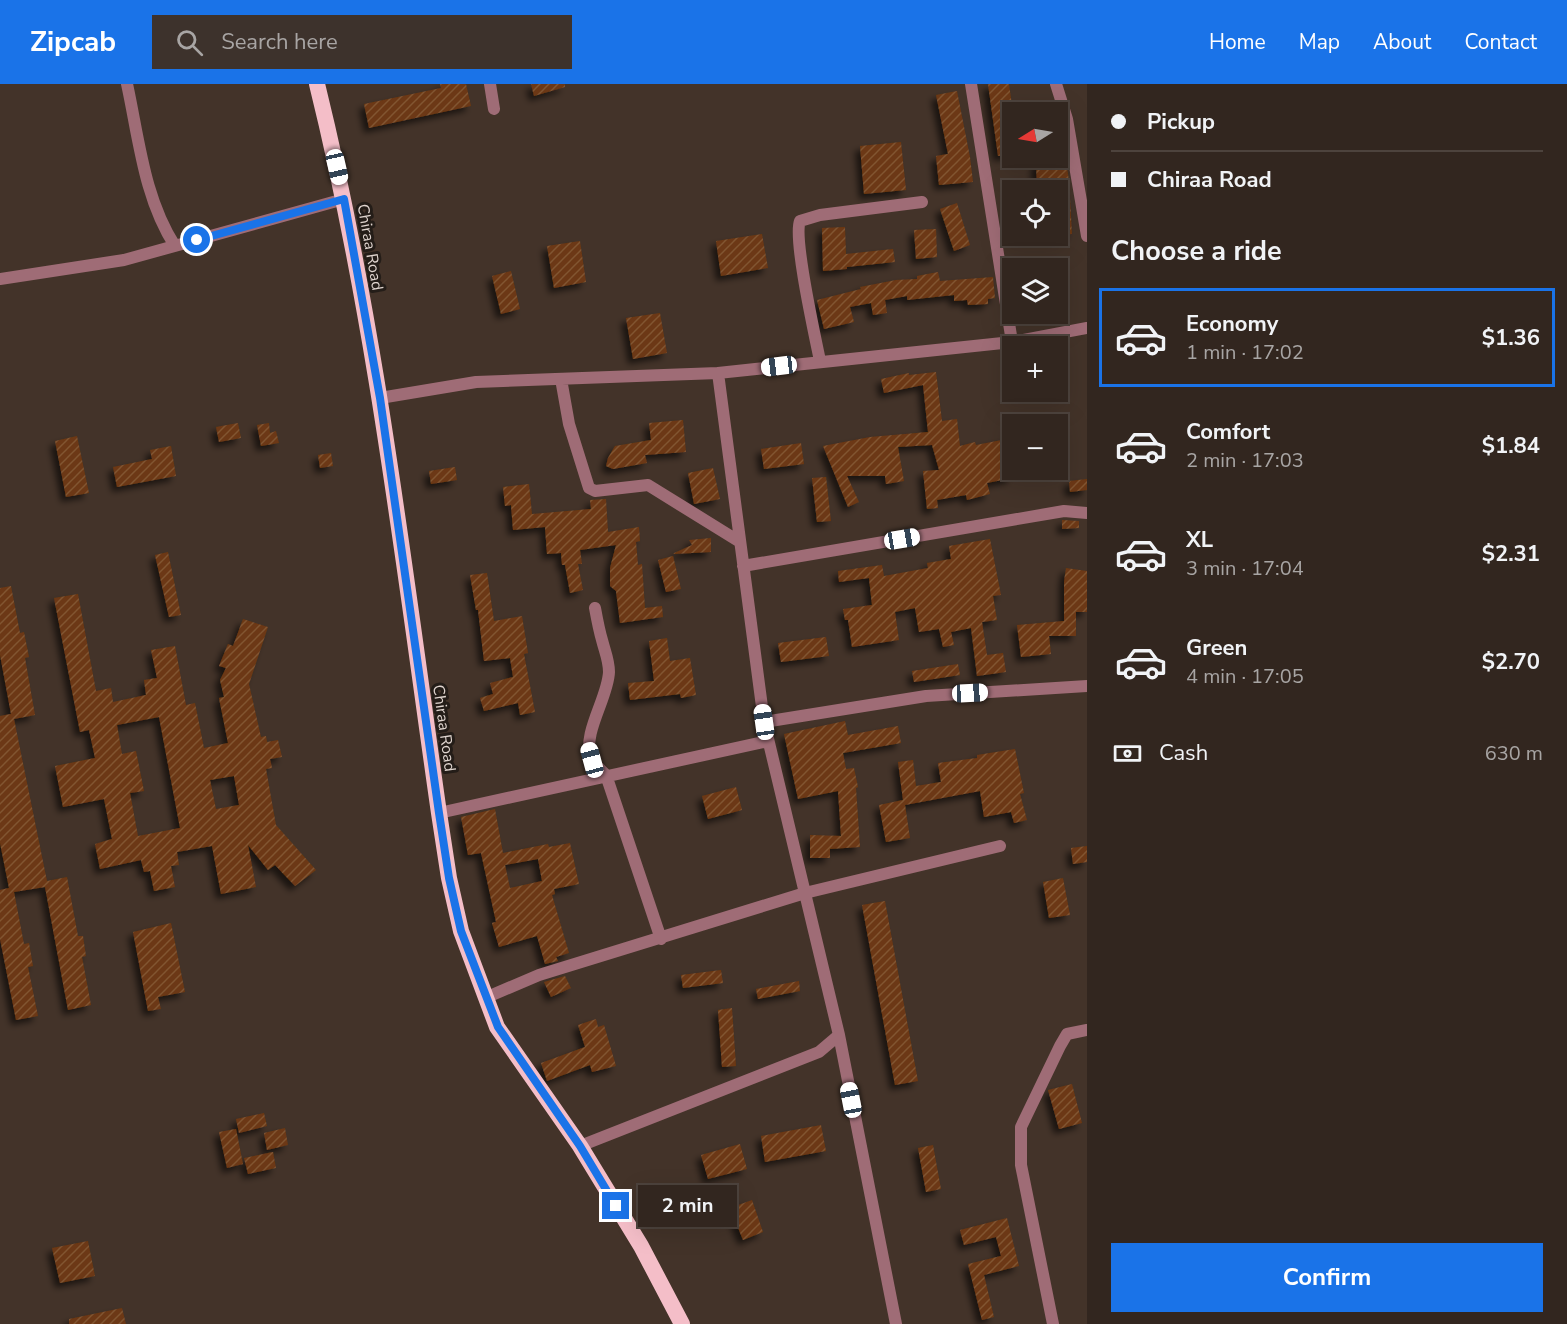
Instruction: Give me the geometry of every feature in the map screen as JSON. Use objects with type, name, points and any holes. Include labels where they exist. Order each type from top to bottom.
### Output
[{"type":"highway","name":"Chiraa Road","points":[[316,84],[344,199],[380,398],[439,813],[449,878],[461,931],[498,1027],[580,1146],[641,1246],[682,1324]]},
{"type":"street","points":[[127,84],[149,188],[159,216],[176,246]]},
{"type":"street","points":[[490,84],[494,109]]},
{"type":"street","points":[[971,84],[1011,336]]},
{"type":"street","points":[[1056,84],[1067,119],[1087,236]]},
{"type":"street","points":[[0,279],[124,260],[344,199]]},
{"type":"street","points":[[820,361],[800,251],[798,232],[800,221],[820,215],[922,202]]},
{"type":"street","points":[[1042,336],[1087,327]]},
{"type":"street","points":[[380,398],[476,382],[718,373],[1002,343]]},
{"type":"street","points":[[718,373],[764,722],[839,1035],[896,1324]]},
{"type":"street","points":[[561,379],[569,424],[589,488],[596,491],[648,485],[740,542]]},
{"type":"street","points":[[743,566],[1064,511],[1087,513]]},
{"type":"street","points":[[595,608],[602,641],[608,655],[609,671],[608,684],[591,734],[589,747],[592,760],[606,775],[661,939]]},
{"type":"street","points":[[764,722],[926,696],[1087,686]]},
{"type":"street","points":[[439,813],[768,741]]},
{"type":"street","points":[[485,998],[539,975],[805,893],[1000,846]]},
{"type":"street","points":[[1053,1324],[1021,1165],[1021,1127],[1067,1034],[1087,1030]]},
{"type":"street","points":[[580,1146],[819,1052],[839,1035]]},
{"type":"building","points":[[440,84],[466,84],[471,106],[369,128],[364,104],[441,88]]},
{"type":"building","points":[[531,84],[565,84],[565,87],[534,96]]},
{"type":"building","points":[[988,84],[1009,84],[1012,102],[1002,102],[1002,155],[998,156]]},
{"type":"building","points":[[957,91],[973,182],[939,185],[936,156],[948,154],[936,95]]},
{"type":"building","points":[[901,142],[906,190],[864,194],[860,146]]},
{"type":"building","points":[[1036,168],[1067,168],[1072,234],[1068,234],[1068,180],[1037,180]]},
{"type":"building","points":[[957,203],[970,245],[954,251],[940,209]]},
{"type":"building","points":[[845,227],[846,254],[893,249],[895,262],[823,271],[822,228]]},
{"type":"building","points":[[936,229],[937,257],[916,259],[914,230]]},
{"type":"building","points":[[762,234],[768,268],[721,276],[716,241]]},
{"type":"building","points":[[580,241],[586,282],[554,288],[547,246]]},
{"type":"building","points":[[511,271],[520,309],[501,314],[492,276]]},
{"type":"building","points":[[938,272],[940,281],[993,277],[995,298],[988,299],[988,304],[968,305],[967,300],[954,301],[954,295],[907,300],[907,296],[885,300],[887,313],[873,315],[871,303],[850,307],[854,322],[824,329],[817,300],[861,289],[860,287],[896,280],[917,279],[917,276]]},
{"type":"building","points":[[660,313],[667,353],[633,359],[626,318]]},
{"type":"building","points":[[936,372],[942,421],[957,419],[960,446],[975,442],[976,445],[1002,440],[1002,480],[987,483],[990,494],[967,500],[966,495],[937,500],[938,508],[927,509],[923,471],[939,470],[932,445],[898,447],[904,481],[886,484],[885,476],[847,476],[859,502],[848,507],[823,446],[870,437],[928,432],[923,385],[884,393],[881,379],[909,373],[909,375]]},
{"type":"building","points":[[683,420],[686,452],[645,455],[647,463],[613,469],[606,466],[615,446],[651,440],[649,423]]},
{"type":"building","points":[[238,423],[241,438],[219,442],[216,427]]},
{"type":"building","points":[[269,423],[270,433],[276,431],[279,443],[261,446],[257,425]]},
{"type":"building","points":[[77,436],[89,493],[66,497],[55,441]]},
{"type":"building","points":[[801,443],[804,464],[764,469],[761,449]]},
{"type":"building","points":[[171,446],[176,476],[117,487],[113,467],[152,459],[150,450]]},
{"type":"building","points":[[331,453],[333,466],[320,468],[318,455]]},
{"type":"building","points":[[455,467],[457,480],[431,484],[429,471]]},
{"type":"building","points":[[713,468],[720,499],[694,504],[688,473]]},
{"type":"building","points":[[826,477],[831,521],[817,522],[812,478]]},
{"type":"building","points":[[1087,479],[1087,490],[1070,492],[1069,481]]},
{"type":"building","points":[[529,484],[532,514],[591,509],[590,500],[606,499],[608,532],[639,527],[640,541],[636,542],[638,565],[642,564],[645,608],[662,606],[663,617],[620,623],[616,591],[610,586],[610,568],[616,545],[580,550],[582,564],[578,564],[583,590],[570,593],[561,553],[547,554],[545,527],[513,530],[511,505],[505,506],[503,487]]},
{"type":"building","points":[[1062,520],[1079,521],[1079,528],[1062,529]]},
{"type":"building","points":[[711,538],[711,552],[672,554],[692,545],[689,540]]},
{"type":"building","points":[[990,539],[1001,595],[993,596],[997,620],[982,622],[987,655],[1003,653],[1006,672],[977,676],[971,628],[951,632],[954,645],[943,647],[939,629],[919,632],[915,608],[895,612],[899,640],[852,647],[848,620],[845,620],[843,609],[872,605],[869,578],[839,582],[838,571],[882,565],[884,576],[928,568],[927,563],[951,559],[949,546]]},
{"type":"building","points":[[168,552],[181,615],[169,617],[155,555]]},
{"type":"building","points":[[673,556],[681,589],[666,592],[658,560]]},
{"type":"building","points":[[1066,568],[1087,571],[1087,612],[1076,612],[1076,636],[1049,636],[1051,654],[1021,657],[1017,625],[1064,621]]},
{"type":"building","points":[[487,573],[494,621],[522,616],[528,653],[524,654],[535,712],[520,715],[518,703],[484,711],[480,698],[493,694],[490,683],[513,677],[510,658],[484,661],[478,610],[476,610],[470,575]]},
{"type":"building","points":[[11,586],[20,633],[24,632],[29,657],[25,658],[35,715],[14,719],[47,881],[67,877],[78,936],[83,936],[86,956],[82,957],[91,1005],[68,1010],[45,887],[14,892],[24,944],[29,943],[33,966],[28,967],[38,1016],[16,1020],[0,939],[0,890],[9,888],[0,843],[0,716],[11,714],[0,655],[0,588]]},
{"type":"building","points":[[78,594],[96,691],[111,688],[113,702],[146,695],[144,680],[157,678],[151,650],[175,646],[186,705],[195,703],[204,748],[228,743],[219,698],[224,697],[220,680],[226,668],[219,666],[228,644],[233,646],[243,619],[268,627],[249,684],[261,737],[266,736],[267,742],[278,740],[282,757],[270,759],[272,768],[266,769],[276,825],[316,870],[295,886],[275,865],[268,870],[248,845],[256,887],[221,894],[212,846],[177,852],[179,865],[171,866],[175,887],[154,891],[150,871],[144,872],[141,860],[100,869],[95,844],[112,839],[104,799],[63,807],[55,766],[95,758],[89,730],[80,732],[54,598]],"holes":[[[159,717],[180,828],[138,836],[130,793],[144,791],[136,751],[122,754],[117,725]],[[234,776],[239,805],[216,809],[210,780]]]},
{"type":"building","points":[[826,637],[829,656],[781,662],[778,643]]},
{"type":"building","points":[[667,638],[670,661],[690,658],[696,695],[681,698],[680,694],[630,700],[628,683],[654,681],[649,641]]},
{"type":"building","points":[[958,664],[960,675],[914,682],[912,671]]},
{"type":"building","points":[[845,721],[848,735],[898,726],[901,743],[843,753],[846,769],[854,768],[858,787],[856,788],[860,847],[830,849],[830,858],[810,858],[810,835],[841,836],[838,791],[798,799],[784,734]]},
{"type":"building","points":[[1015,749],[1024,793],[1020,794],[1027,820],[1014,823],[1011,812],[984,817],[980,791],[905,805],[910,838],[886,842],[879,805],[903,800],[898,762],[913,760],[916,786],[941,782],[938,763],[977,758],[977,755]]},
{"type":"building","points":[[736,787],[742,810],[708,819],[702,796]]},
{"type":"building","points":[[495,809],[503,853],[548,844],[549,847],[570,843],[579,884],[554,889],[555,894],[552,895],[569,953],[556,957],[558,961],[545,964],[537,936],[499,947],[492,923],[496,922],[481,853],[468,855],[461,817]],"holes":[[[538,859],[542,881],[510,888],[505,865]]]},
{"type":"building","points":[[1087,846],[1087,862],[1073,864],[1071,848]]},
{"type":"building","points":[[1063,878],[1070,915],[1049,918],[1043,882]]},
{"type":"building","points":[[885,901],[918,1081],[895,1085],[862,905]]},
{"type":"building","points":[[171,923],[185,992],[158,997],[161,1009],[148,1011],[133,932]]},
{"type":"building","points":[[721,970],[723,983],[683,988],[681,975]]},
{"type":"building","points":[[565,976],[571,988],[551,997],[544,982]]},
{"type":"building","points":[[799,981],[800,991],[758,999],[756,989]]},
{"type":"building","points":[[732,1008],[736,1066],[722,1067],[718,1010]]},
{"type":"building","points":[[596,1019],[598,1027],[604,1025],[616,1066],[592,1072],[590,1065],[547,1081],[541,1063],[585,1047],[578,1025]]},
{"type":"building","points":[[1072,1084],[1082,1123],[1059,1129],[1048,1090]]},
{"type":"building","points":[[264,1113],[267,1126],[239,1133],[236,1119]]},
{"type":"building","points":[[821,1125],[826,1151],[765,1162],[761,1136]]},
{"type":"building","points":[[285,1128],[288,1145],[267,1150],[264,1133]]},
{"type":"building","points":[[236,1129],[243,1164],[227,1168],[219,1132]]},
{"type":"building","points":[[740,1144],[747,1169],[708,1179],[701,1155]]},
{"type":"building","points":[[933,1145],[941,1189],[926,1192],[918,1148]]},
{"type":"building","points":[[273,1152],[276,1168],[248,1174],[244,1158]]},
{"type":"building","points":[[752,1200],[763,1232],[743,1240],[730,1208]]},
{"type":"building","points":[[1007,1218],[1019,1266],[984,1275],[994,1317],[982,1320],[968,1264],[1001,1256],[996,1237],[964,1245],[960,1230]]},
{"type":"building","points":[[88,1241],[95,1276],[60,1283],[52,1248]]},
{"type":"building","points":[[122,1308],[126,1324],[69,1324],[69,1319]]},
{"type":"route","points":[[197,240],[344,199],[380,398],[439,813],[449,878],[461,931],[498,1027],[580,1146],[616,1206]]}]
